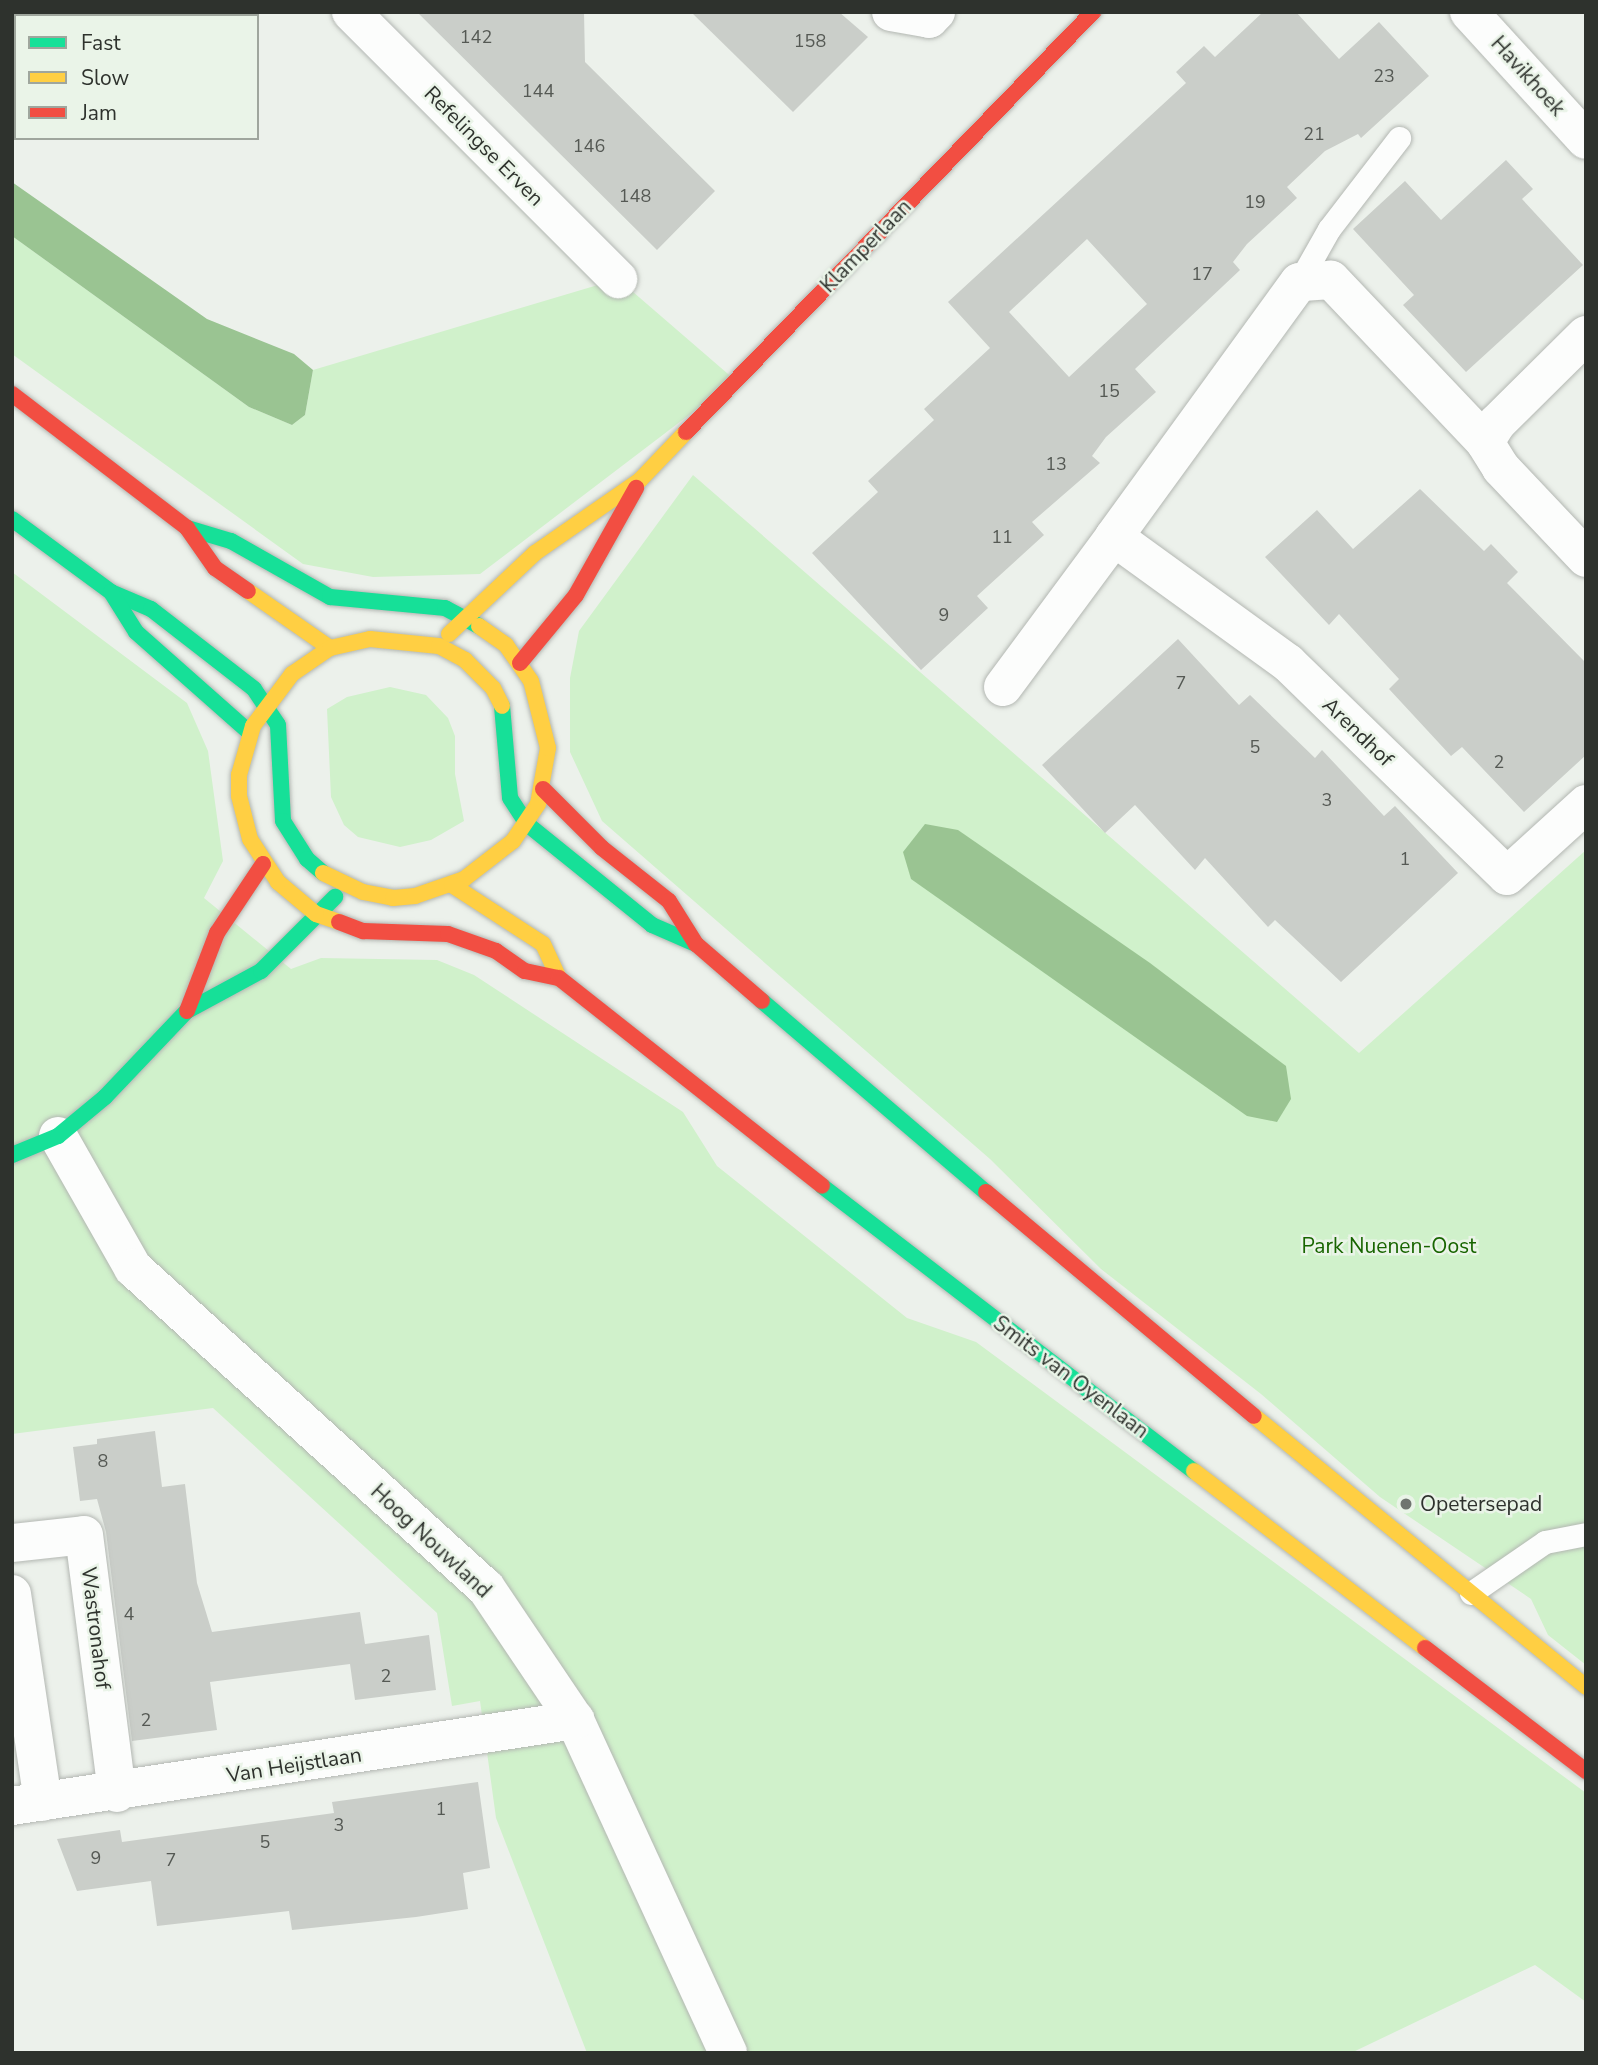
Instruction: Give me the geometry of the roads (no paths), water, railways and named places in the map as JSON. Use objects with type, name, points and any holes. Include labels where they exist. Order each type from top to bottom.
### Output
[{"type":"main road","name":"Klamperlaan","points":[[439,646],[465,616],[535,553],[640,480],[1093,12]]},
{"type":"main road","points":[[12,394],[187,528],[215,568],[330,648]]},
{"type":"main road","name":"Klamperlaan","points":[[520,663],[576,595],[640,480]]},
{"type":"main road","points":[[12,519],[111,592],[151,609],[245,681],[267,704],[278,725],[283,821],[307,859],[347,886],[393,898],[452,885],[496,857],[527,824],[543,789],[547,769],[545,723],[531,681],[506,645],[465,616],[417,603],[330,597],[230,541],[187,528]]},
{"type":"main road","points":[[111,592],[136,632],[250,733]]},
{"type":"main road","points":[[316,914],[263,864],[250,839],[239,796],[243,751],[250,733],[267,704],[292,674],[330,648],[383,639],[439,646],[465,660],[493,688],[504,711],[510,798],[527,824],[652,925],[696,944],[1099,1289],[1586,1686]]},
{"type":"main road","points":[[543,789],[602,848],[669,901],[696,944]]},
{"type":"main road","points":[[187,1011],[217,933],[263,864]]},
{"type":"main road","name":"Smits van Oyenlaan","points":[[452,885],[543,944],[559,978],[869,1223],[1586,1770]]},
{"type":"main road","points":[[12,1155],[58,1136],[105,1097],[187,1011],[261,971],[347,886]]},
{"type":"main road","name":"Smits van Oyenlaan","points":[[316,914],[363,931],[448,934],[496,951],[525,971],[559,978]]},
{"type":"street","name":"Refelingse Erven","points":[[351,12],[618,279]]},
{"type":"street","points":[[891,12],[929,19],[936,12]]},
{"type":"street","name":"Havikhoek","points":[[1469,12],[1586,140]]},
{"type":"street","points":[[1003,687],[1299,282],[1331,280],[1485,442],[1501,468],[1586,558]]},
{"type":"street","points":[[1485,442],[1497,423],[1583,344]]},
{"type":"street","name":"Arendhof","points":[[1114,537],[1288,663],[1507,876],[1586,804]]},
{"type":"street","name":"Hoog Nouwland","points":[[58,1136],[133,1268],[486,1588],[575,1720],[728,2053]]},
{"type":"street","name":"Wastronahof","points":[[12,1543],[84,1535],[117,1793]]},
{"type":"street","points":[[12,1594],[27,1804]]},
{"type":"street","name":"Van Heijstlaan","points":[[27,1804],[117,1793],[575,1720]]},
{"type":"lane","points":[[1299,282],[1329,229],[1399,138]]},
{"type":"lane","points":[[1471,1593],[1545,1542],[1586,1534]]},
{"type":"place","name":"Opetersepad","points":[[1406,1504]]},
{"type":"park label","name":"Park Nuenen-Oost","points":[[1389,1246]]}]
